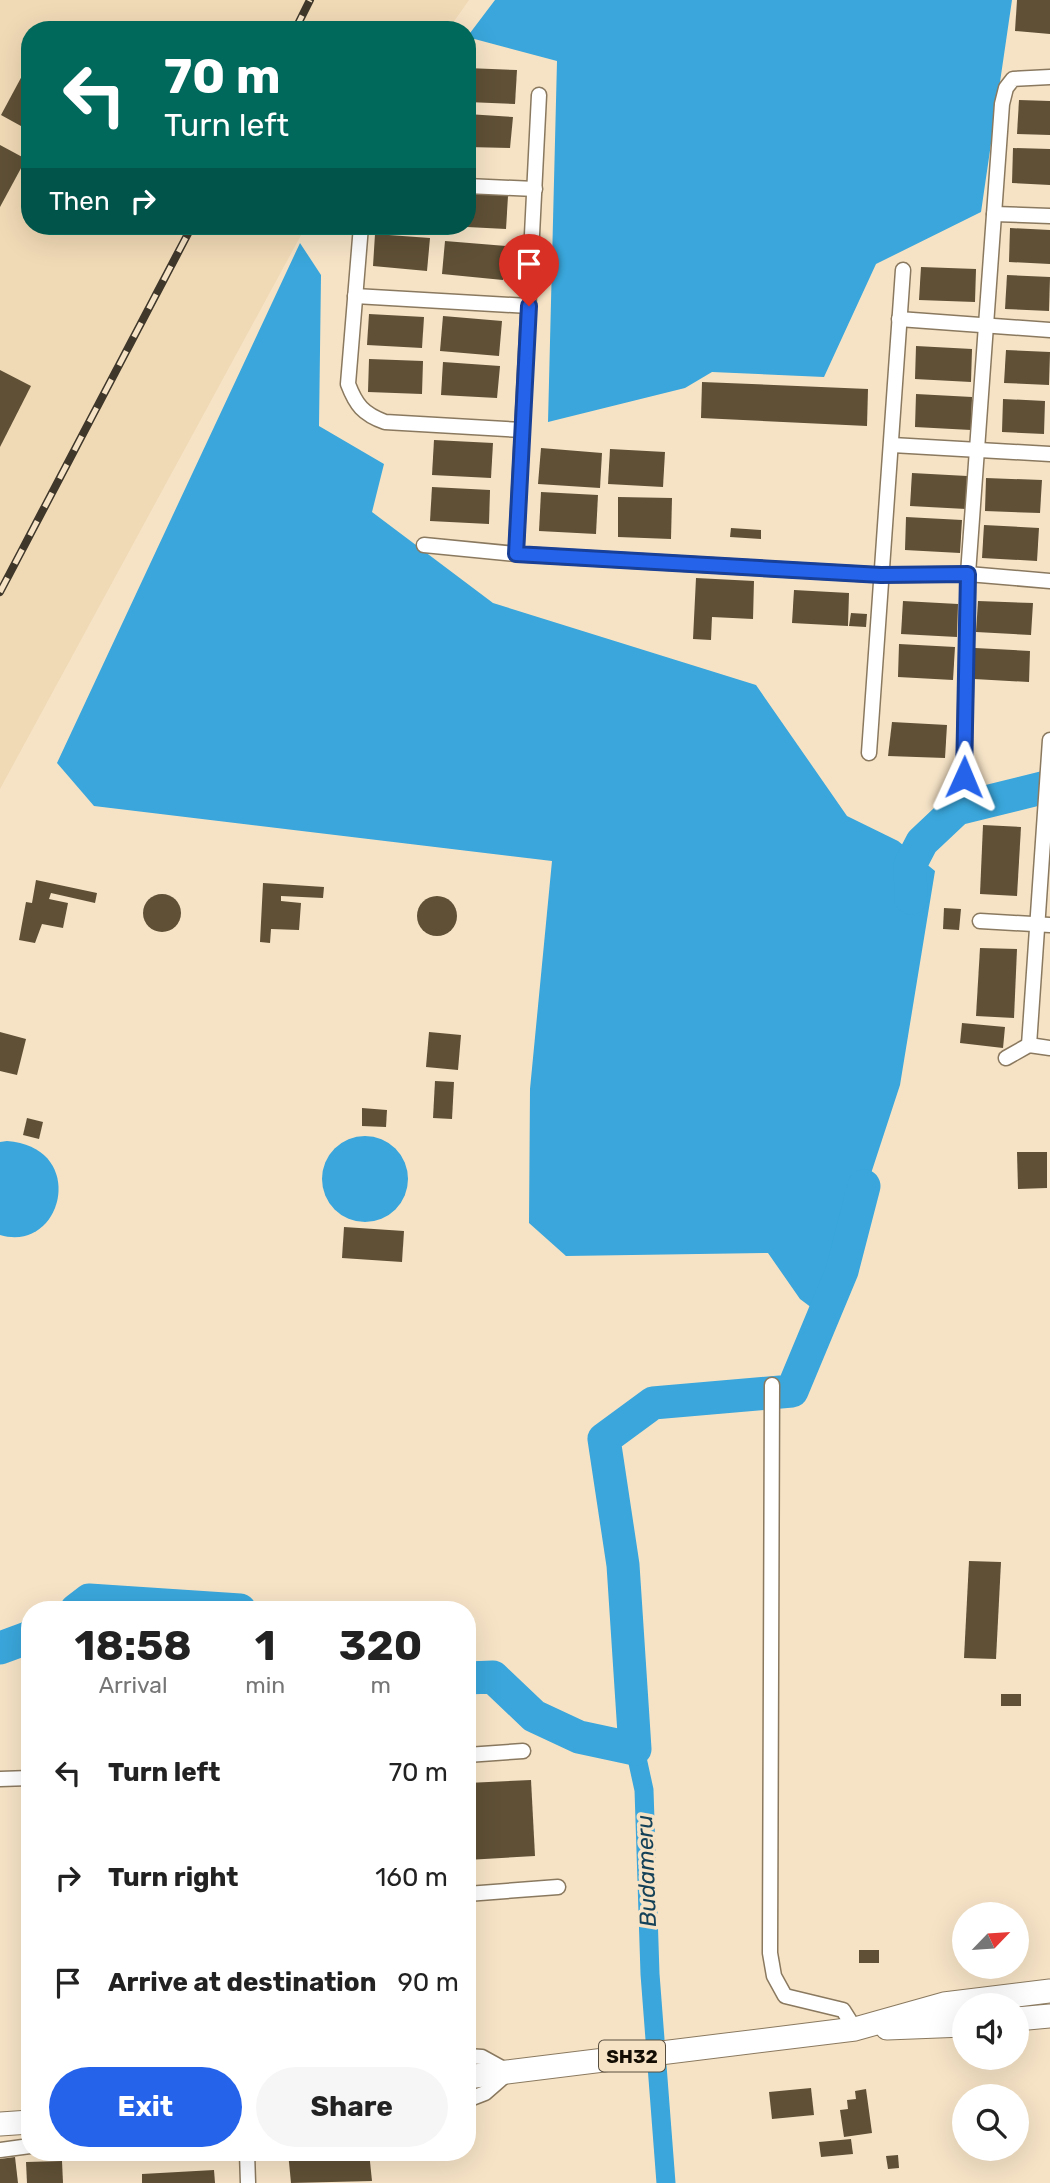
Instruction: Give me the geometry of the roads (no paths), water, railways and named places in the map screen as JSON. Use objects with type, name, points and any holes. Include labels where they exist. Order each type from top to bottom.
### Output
[{"type":"main road","name":"SH32","points":[[855,2029],[944,2004],[1050,1991]]},
{"type":"main road","points":[[1029,2018],[1050,2016]]},
{"type":"main road","name":"SH32","points":[[476,2076],[855,2029],[952,2025]]},
{"type":"main road","points":[[0,2124],[21,2123]]},
{"type":"street","points":[[964,777],[968,574],[994,214],[1006,88],[1013,79],[1050,77]]},
{"type":"street","points":[[516,554],[539,95]]},
{"type":"street","points":[[476,186],[535,189]]},
{"type":"street","points":[[994,214],[1050,216]]},
{"type":"street","points":[[360,235],[348,384],[354,401],[366,415],[385,422],[522,430]]},
{"type":"street","points":[[869,753],[903,270]]},
{"type":"street","points":[[355,296],[529,306]]},
{"type":"street","points":[[898,319],[1050,330]]},
{"type":"street","points":[[892,445],[1050,454]]},
{"type":"street","points":[[424,545],[516,554],[881,575],[968,574],[1050,581]]},
{"type":"street","points":[[1029,1045],[1044,925],[1050,740]]},
{"type":"street","points":[[980,921],[1044,925]]},
{"type":"street","points":[[1006,1058],[1029,1045],[1050,1048]]},
{"type":"street","points":[[772,1385],[769,1417],[773,1484],[770,1953],[774,1976],[785,1996],[843,2010],[855,2029]]},
{"type":"street","points":[[476,1754],[523,1751]]},
{"type":"street","points":[[0,1779],[21,1778]]},
{"type":"street","points":[[476,1893],[558,1887]]},
{"type":"street","points":[[476,2057],[482,2057],[509,2072],[485,2094],[476,2097]]},
{"type":"street","points":[[0,2150],[21,2147]]},
{"type":"street","points":[[247,2161],[248,2183]]},
{"type":"water","points":[[495,0],[1012,0],[981,212],[876,264],[824,377],[712,372],[685,388],[548,422],[557,61],[476,39],[476,25]]},
{"type":"water","points":[[300,243],[321,275],[319,426],[384,464],[372,512],[493,603],[756,685],[847,816],[898,841],[935,871],[900,1085],[824,1317],[800,1299],[768,1253],[566,1256],[529,1223],[530,1089],[552,861],[94,806],[57,763]]},
{"type":"water","points":[[365,1136],[382,1139],[396,1148],[405,1162],[408,1179],[405,1196],[396,1210],[382,1219],[365,1222],[348,1219],[334,1210],[325,1196],[322,1179],[325,1162],[334,1148],[348,1139]]},
{"type":"water","points":[[7,1141],[33,1148],[49,1161],[57,1178],[58,1197],[52,1215],[39,1229],[22,1237],[0,1235],[0,1142]]},
{"type":"waterway","points":[[911,898],[910,865],[922,842],[957,809],[1050,786]]},
{"type":"waterway","points":[[476,1678],[493,1677],[534,1716],[579,1737],[635,1749],[623,1565],[604,1439],[653,1403],[792,1391],[842,1271],[864,1186]]},
{"type":"waterway","name":"Budameru","points":[[88,1601],[104,1601]]},
{"type":"waterway","name":"Budameru","points":[[0,1648],[21,1640]]},
{"type":"waterway","name":"Budameru","points":[[635,1749],[644,1790],[650,1974],[666,2183]]},
{"type":"railway","points":[[300,21],[310,0]]},
{"type":"railway","points":[[0,592],[187,235]]}]
